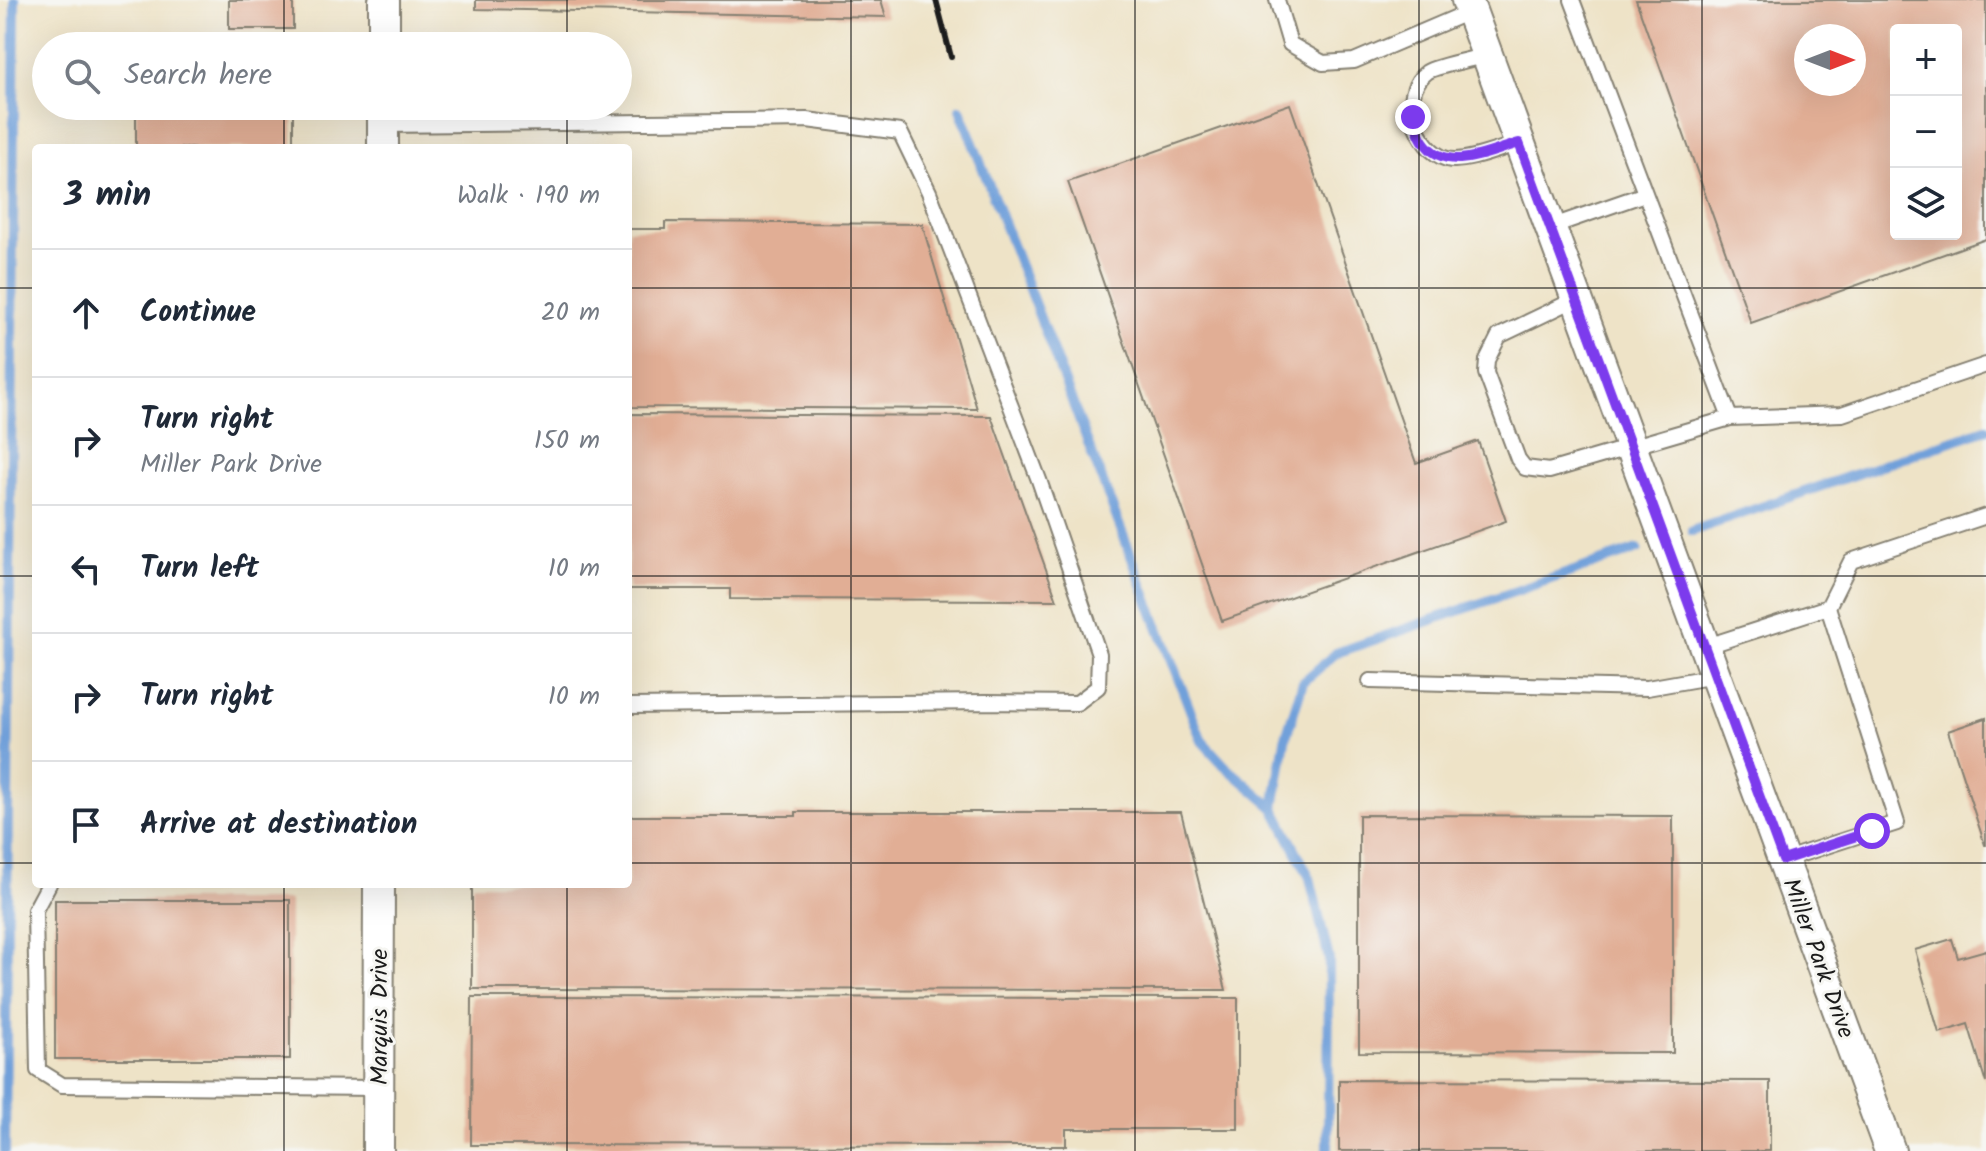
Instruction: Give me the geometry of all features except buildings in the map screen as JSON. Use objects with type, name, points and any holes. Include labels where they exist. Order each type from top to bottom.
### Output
[{"type":"street","points":[[384,0],[384,32]]},
{"type":"street","name":"Miller Park Drive","points":[[1469,6],[1890,1151]]},
{"type":"street","name":"Marquis Drive","points":[[378,1151],[379,888]]},
{"type":"lane","points":[[1277,0],[1290,44],[1323,63],[1354,61],[1469,6]]},
{"type":"lane","points":[[1572,0],[1730,418]]},
{"type":"lane","points":[[1487,55],[1427,72],[1416,87],[1413,117],[1423,142],[1447,159],[1458,161],[1519,143]]},
{"type":"lane","points":[[383,126],[807,120],[900,132],[929,192],[1039,480],[1099,654],[1098,687],[1077,703],[632,706]]},
{"type":"lane","points":[[1550,227],[1645,194]]},
{"type":"lane","points":[[1576,299],[1499,336],[1487,360],[1486,373],[1518,459],[1525,468],[1549,471],[1730,418],[1842,414],[1986,365]]},
{"type":"lane","points":[[1783,860],[1897,823],[1828,607],[1851,561],[1986,516]]},
{"type":"lane","points":[[1704,647],[1828,607]]},
{"type":"lane","points":[[1370,681],[1647,688],[1715,676]]},
{"type":"lane","points":[[47,888],[35,910],[38,1070],[62,1085],[378,1088]]},
{"type":"waterway","points":[[5,1151],[15,0]]},
{"type":"waterway","points":[[960,109],[1202,741],[1224,765],[1274,808]]},
{"type":"waterway","points":[[1692,531],[1986,429]]},
{"type":"waterway","points":[[1328,1151],[1329,959],[1310,878],[1274,808],[1285,740],[1303,682],[1336,653],[1638,549]]},
{"type":"railway","points":[[936,0],[951,57]]},
{"type":"route","points":[[1413,117],[1423,142],[1447,159],[1458,161],[1519,143],[1783,860],[1872,831]]}]
